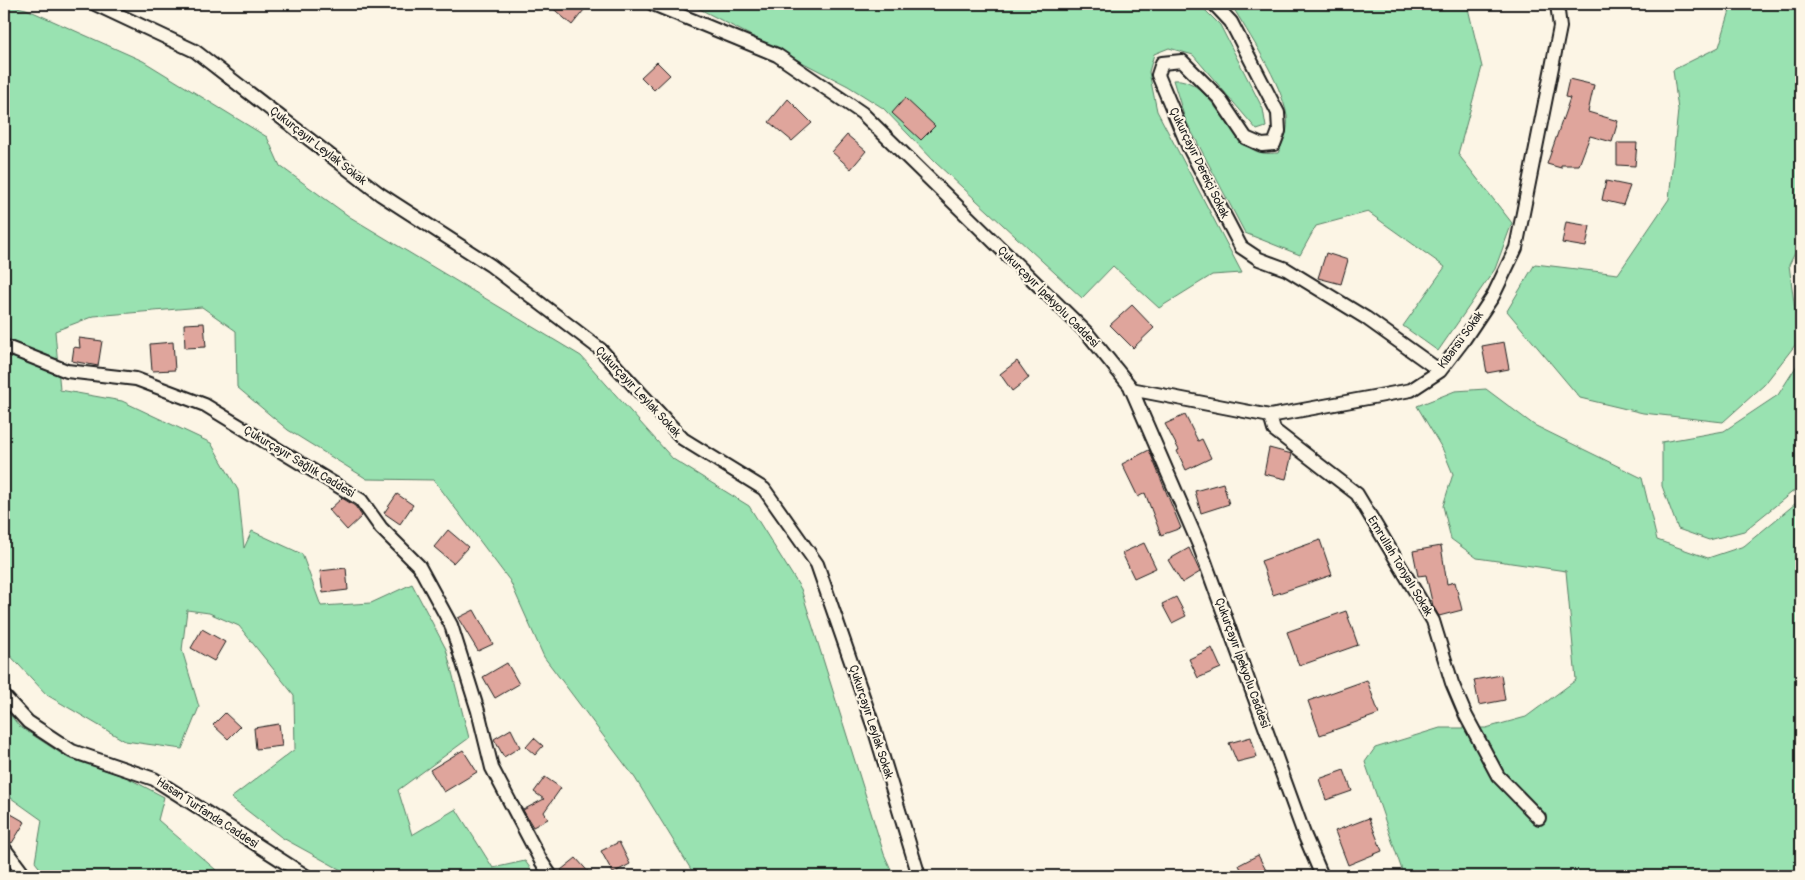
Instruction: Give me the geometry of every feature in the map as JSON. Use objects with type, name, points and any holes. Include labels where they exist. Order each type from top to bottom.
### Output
[{"type":"street","name":"Çukurçayır Leylak Sokak","points":[[95,4],[195,51],[380,194],[490,265],[600,349],[683,439],[764,489],[817,564],[874,728],[919,876]]},
{"type":"street","name":"Çukurçayır İpekyolu Caddesi","points":[[653,4],[777,56],[862,113],[1087,333],[1131,389],[1199,545],[1304,834],[1322,876]]},
{"type":"street","name":"Çukurçayır Dereiçi Sokak","points":[[1214,4],[1231,22],[1278,114],[1279,131],[1274,144],[1262,144],[1246,138],[1218,98],[1182,61],[1162,63],[1158,75],[1188,146],[1241,247],[1259,259],[1286,269],[1366,318],[1440,371]]},
{"type":"street","name":"Kibarsu Sokak","points":[[1131,389],[1270,416],[1411,390],[1440,371],[1493,296],[1516,248],[1560,27],[1557,4]]},
{"type":"street","name":"Çukurçayır Sağlık Caddesi","points":[[4,346],[67,371],[136,379],[205,405],[361,500],[381,528],[419,566],[451,625],[478,711],[492,768],[541,861],[551,876]]},
{"type":"street","name":"Emrullah Tonyalı Sokak","points":[[1270,416],[1274,430],[1357,494],[1433,621],[1455,691],[1498,776],[1539,818]]},
{"type":"street","name":"Hasan Turfanda Caddesi","points":[[4,696],[28,722],[72,751],[154,779],[306,876]]},
{"type":"street","points":[[4,848],[25,876]]},
{"type":"green space","points":[[4,4],[26,9],[143,61],[267,137],[280,166],[350,217],[581,356],[673,459],[749,506],[801,589],[884,854],[894,876],[695,876],[635,778],[544,657],[510,581],[434,480],[367,479],[288,430],[237,387],[236,331],[202,307],[94,316],[55,331],[60,390],[122,401],[211,443],[238,490],[244,548],[252,531],[302,554],[321,606],[371,603],[412,584],[446,649],[469,738],[398,790],[412,835],[456,809],[493,868],[525,861],[536,876],[352,876],[281,837],[231,798],[295,749],[294,695],[239,626],[209,613],[187,610],[182,650],[199,707],[182,749],[125,741],[47,695],[4,649]]},
{"type":"green space","points":[[690,4],[1199,4],[1220,25],[1263,109],[1266,127],[1257,130],[1193,55],[1169,48],[1154,54],[1149,72],[1157,111],[1242,273],[1212,275],[1159,308],[1113,266],[1082,298],[936,163],[883,108],[848,86]]},
{"type":"green space","points":[[1231,4],[1467,4],[1482,67],[1458,154],[1512,223],[1495,269],[1438,351],[1403,326],[1445,267],[1368,212],[1316,226],[1300,255],[1245,233],[1185,119],[1173,80],[1187,82],[1199,89],[1210,100],[1240,139],[1251,149],[1263,153],[1278,153],[1287,130],[1284,102],[1264,58]]},
{"type":"green space","points":[[1732,4],[1801,4],[1801,241],[1789,265],[1799,340],[1764,385],[1723,422],[1643,413],[1580,398],[1507,311],[1535,264],[1618,274],[1669,199],[1678,110],[1673,70],[1719,47]]},
{"type":"green space","points":[[1801,359],[1801,485],[1744,531],[1709,540],[1678,529],[1662,486],[1662,442],[1724,431],[1778,395]]},
{"type":"green space","points":[[1486,389],[1534,425],[1642,478],[1657,540],[1708,558],[1744,546],[1801,499],[1801,876],[1404,876],[1365,762],[1375,748],[1440,728],[1486,728],[1526,717],[1576,680],[1566,571],[1477,558],[1451,539],[1443,506],[1453,474],[1443,450],[1417,406],[1455,391]]},
{"type":"green space","points":[[4,707],[19,726],[68,758],[126,777],[164,797],[158,820],[216,870],[211,876],[46,876],[35,862],[42,820],[4,793]]},
{"type":"building","points":[[548,4],[576,4],[584,10],[572,25]]},
{"type":"building","points":[[657,62],[670,75],[654,90],[641,77]]},
{"type":"building","points":[[1569,79],[1594,85],[1588,112],[1618,121],[1612,142],[1590,136],[1579,165],[1561,165],[1561,168],[1547,164],[1570,98],[1565,97]]},
{"type":"building","points":[[905,98],[935,126],[921,140],[892,113]]},
{"type":"building","points":[[788,99],[812,123],[792,141],[769,122]]},
{"type":"building","points":[[847,135],[866,151],[851,169],[832,152]]},
{"type":"building","points":[[1617,143],[1637,143],[1635,166],[1617,165]]},
{"type":"building","points":[[1606,181],[1630,186],[1623,205],[1602,200]]},
{"type":"building","points":[[1566,222],[1590,226],[1586,247],[1562,243]]},
{"type":"building","points":[[1326,253],[1348,260],[1341,284],[1318,278]]},
{"type":"building","points":[[1132,305],[1154,328],[1133,348],[1110,325]]},
{"type":"building","points":[[204,323],[206,347],[185,348],[184,324]]},
{"type":"building","points":[[79,338],[102,341],[98,366],[72,361],[74,347],[80,348]]},
{"type":"building","points":[[173,342],[175,370],[152,371],[150,344]]},
{"type":"building","points":[[1504,342],[1509,369],[1487,373],[1482,346]]},
{"type":"building","points":[[1017,361],[1029,378],[1012,391],[1000,374]]},
{"type":"building","points":[[1185,415],[1198,441],[1202,439],[1211,458],[1186,470],[1177,451],[1179,450],[1165,424]]},
{"type":"building","points":[[1269,448],[1292,454],[1286,479],[1264,474]]},
{"type":"building","points":[[1149,450],[1181,528],[1161,535],[1145,493],[1138,497],[1122,464]]},
{"type":"building","points":[[1223,483],[1229,504],[1201,513],[1195,491]]},
{"type":"building","points":[[397,494],[413,505],[400,524],[384,513]]},
{"type":"building","points":[[342,498],[355,506],[362,516],[347,530],[329,510]]},
{"type":"building","points":[[448,530],[468,547],[453,563],[434,547]]},
{"type":"building","points":[[1320,540],[1332,575],[1273,595],[1261,561]]},
{"type":"building","points":[[1144,543],[1156,568],[1134,578],[1122,553]]},
{"type":"building","points":[[1441,546],[1447,584],[1455,582],[1462,610],[1439,616],[1433,606],[1426,575],[1418,576],[1413,551]]},
{"type":"building","points":[[1189,548],[1200,572],[1182,583],[1168,560]]},
{"type":"building","points":[[346,568],[348,590],[323,593],[320,571]]},
{"type":"building","points":[[1176,597],[1186,616],[1172,623],[1162,604]]},
{"type":"building","points":[[474,610],[493,644],[478,651],[458,618]]},
{"type":"building","points":[[1346,611],[1358,645],[1299,666],[1287,632]]},
{"type":"building","points":[[202,629],[225,642],[214,661],[191,648]]},
{"type":"building","points":[[1212,648],[1221,668],[1198,678],[1189,659]]},
{"type":"building","points":[[507,663],[519,684],[495,698],[483,677]]},
{"type":"building","points":[[1501,675],[1505,700],[1479,705],[1474,680]]},
{"type":"building","points":[[1367,680],[1379,714],[1320,735],[1308,701]]},
{"type":"building","points":[[225,713],[240,727],[228,739],[213,725]]},
{"type":"building","points":[[279,724],[282,746],[256,749],[254,728]]},
{"type":"building","points":[[511,729],[520,747],[504,757],[494,739]]},
{"type":"building","points":[[1251,737],[1257,757],[1237,762],[1229,743]]},
{"type":"building","points":[[534,738],[543,746],[535,755],[526,747]]},
{"type":"building","points":[[463,750],[477,772],[444,792],[430,770]]},
{"type":"building","points":[[1344,770],[1352,791],[1326,800],[1319,779]]},
{"type":"building","points":[[545,777],[561,788],[544,812],[548,819],[533,827],[523,810],[544,799],[534,792]]},
{"type":"building","points":[[4,810],[25,822],[12,843],[4,838]]},
{"type":"building","points":[[1369,818],[1382,851],[1348,865],[1335,831]]},
{"type":"building","points":[[619,842],[630,864],[613,873],[601,851]]},
{"type":"building","points":[[1258,855],[1269,876],[1244,876],[1239,865]]},
{"type":"building","points":[[576,858],[592,876],[567,876],[561,870]]}]
